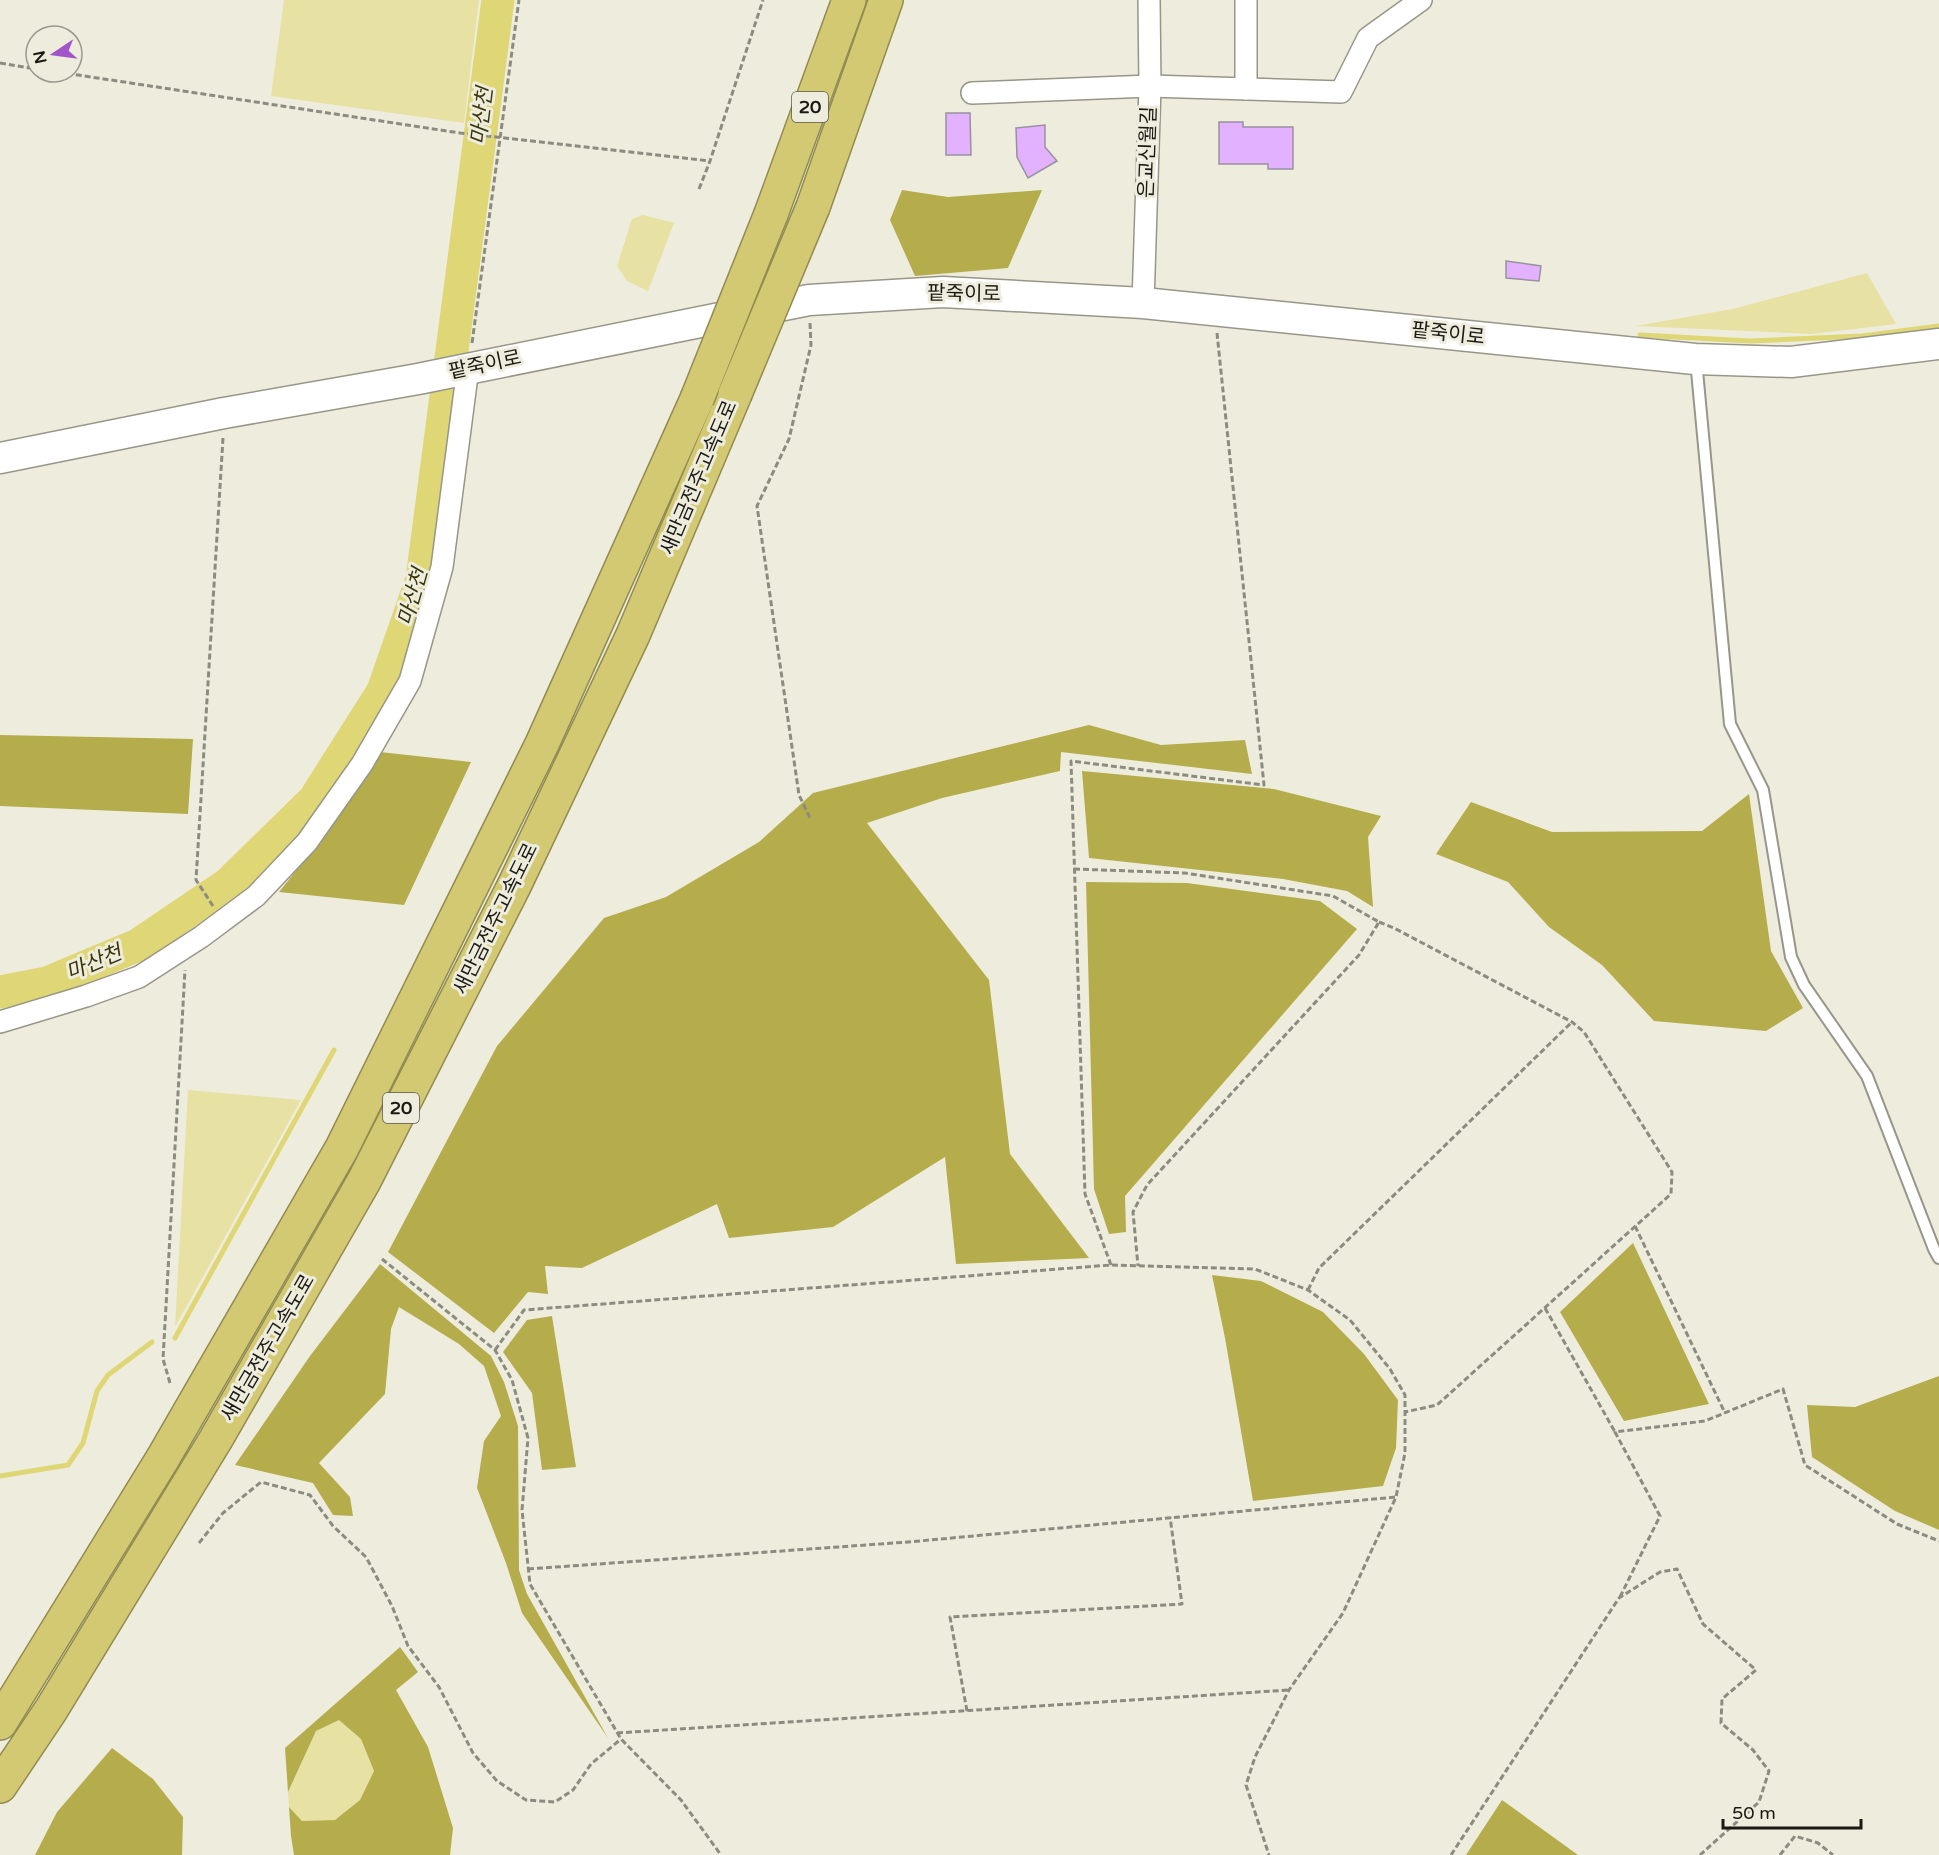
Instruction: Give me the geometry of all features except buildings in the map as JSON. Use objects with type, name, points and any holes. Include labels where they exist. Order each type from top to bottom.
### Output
[{"type":"highway","name":"새만금전주고속도로","points":[[0,1723],[163,1458],[342,1148],[542,744],[698,399],[771,214],[849,0]]},
{"type":"highway","name":"새만금전주고속도로","points":[[0,1786],[51,1710],[210,1449],[364,1181],[515,884],[633,635],[735,394],[813,207],[886,0]]},
{"type":"street","name":"은교신월길","points":[[1143,303],[1150,86],[1149,0]]},
{"type":"street","points":[[1246,0],[1246,89]]},
{"type":"street","points":[[972,93],[1150,86],[1341,92],[1368,38],[1399,8],[1421,0]]},
{"type":"street","name":"팥죽이로","points":[[0,458],[224,413],[428,377],[809,300],[943,292],[1143,303],[1695,359],[1791,362],[1939,344]]},
{"type":"street","points":[[0,1022],[139,977],[224,921],[256,896],[308,842],[362,764],[410,681],[442,567],[465,369]]},
{"type":"lane","points":[[1695,359],[1730,724],[1763,790],[1791,957],[1804,985],[1867,1076],[1939,1258]]},
{"type":"path","points":[[465,369],[501,137],[519,0]]},
{"type":"path","points":[[699,189],[763,0]]},
{"type":"path","points":[[0,63],[24,67]]},
{"type":"path","points":[[84,76],[460,133],[710,161]]},
{"type":"path","points":[[809,300],[811,345],[789,439],[757,506],[799,795],[810,818]]},
{"type":"path","points":[[1111,1265],[1085,1194],[1071,761],[1264,785],[1214,310]]},
{"type":"path","points":[[224,413],[196,880],[224,921]]},
{"type":"path","points":[[1074,869],[1185,873],[1333,896],[1572,1022],[1584,1032],[1671,1172],[1671,1194],[1545,1308],[1437,1405],[1405,1412]]},
{"type":"path","points":[[1138,1266],[1133,1212],[1147,1185],[1359,955],[1379,922]]},
{"type":"path","points":[[170,1383],[163,1359],[186,946]]},
{"type":"path","points":[[1308,1290],[1319,1268],[1572,1022]]},
{"type":"path","points":[[1635,1226],[1725,1413]]},
{"type":"path","points":[[382,1259],[495,1350],[512,1380],[528,1438],[522,1510],[530,1584],[621,1739],[681,1800],[721,1855]]},
{"type":"path","points":[[495,1350],[524,1310],[1111,1265],[1255,1269],[1308,1290],[1350,1320],[1390,1369],[1405,1395],[1405,1454],[1396,1497],[1343,1613],[1289,1690],[1255,1757],[1246,1785],[1269,1855]]},
{"type":"path","points":[[1451,1855],[1619,1598],[1660,1516],[1545,1308]]},
{"type":"path","points":[[1615,1432],[1705,1421],[1783,1389],[1805,1465],[1897,1524],[1939,1541]]},
{"type":"path","points":[[199,1543],[223,1513],[261,1482],[310,1496],[333,1526],[366,1557],[392,1606],[408,1646],[439,1687],[473,1753],[497,1781],[526,1800],[555,1802],[573,1790],[591,1764],[621,1739]]},
{"type":"path","points":[[528,1569],[908,1542],[1396,1497]]},
{"type":"path","points":[[967,1711],[951,1617],[1182,1604],[1170,1517]]},
{"type":"path","points":[[1619,1598],[1660,1572],[1677,1569],[1703,1624],[1756,1670],[1722,1699],[1721,1724],[1753,1750],[1769,1771],[1759,1802],[1700,1855]]},
{"type":"path","points":[[617,1733],[1289,1690]]},
{"type":"path","points":[[1780,1855],[1795,1836],[1818,1843],[1833,1855]]},
{"type":"shaded area","points":[[284,0],[479,0],[464,123],[271,96]]},
{"type":"shaded area","points":[[902,190],[948,197],[1042,190],[1008,268],[915,276],[890,220]]},
{"type":"shaded area","points":[[643,215],[674,223],[648,291],[627,281],[617,266],[632,219]]},
{"type":"shaded area","points":[[1867,273],[1896,324],[1812,334],[1635,326],[1733,309]]},
{"type":"shaded area","points":[[1089,725],[1161,745],[1245,740],[1252,774],[1061,752],[1060,771],[942,798],[867,823],[989,980],[1010,1154],[1089,1258],[956,1264],[945,1157],[833,1227],[729,1238],[717,1204],[582,1268],[545,1266],[548,1294],[528,1292],[494,1333],[388,1252],[497,1046],[604,918],[666,897],[759,842],[813,793]]},
{"type":"shaded area","points":[[0,735],[193,739],[188,814],[0,806]]},
{"type":"shaded area","points":[[380,752],[471,762],[404,905],[279,892],[327,832]]},
{"type":"shaded area","points":[[1082,771],[1274,789],[1381,816],[1368,837],[1373,907],[1347,891],[1283,879],[1089,858]]},
{"type":"shaded area","points":[[1749,794],[1771,951],[1803,1008],[1766,1031],[1654,1021],[1602,965],[1549,927],[1508,882],[1436,854],[1471,802],[1552,832],[1702,831]]},
{"type":"shaded area","points":[[1086,882],[1187,883],[1320,901],[1357,929],[1125,1196],[1126,1232],[1109,1234],[1094,1189]]},
{"type":"shaded area","points":[[188,1090],[301,1100],[175,1327]]},
{"type":"shaded area","points":[[1633,1243],[1709,1404],[1624,1421],[1560,1312]]},
{"type":"shaded area","points":[[380,1264],[491,1356],[504,1382],[518,1426],[519,1570],[527,1594],[608,1738],[522,1613],[506,1563],[477,1488],[484,1441],[501,1416],[484,1366],[459,1344],[399,1307],[391,1329],[385,1394],[319,1463],[350,1497],[353,1516],[333,1515],[313,1483],[235,1465],[310,1356]]},
{"type":"shaded area","points":[[1212,1275],[1261,1281],[1323,1312],[1364,1354],[1398,1400],[1396,1448],[1383,1486],[1253,1501]]},
{"type":"shaded area","points":[[552,1316],[576,1467],[542,1470],[532,1393],[503,1352],[527,1320]]},
{"type":"shaded area","points":[[1939,1376],[1939,1530],[1895,1511],[1812,1457],[1807,1405],[1855,1407]]},
{"type":"shaded area","points":[[400,1647],[418,1672],[396,1690],[428,1747],[453,1828],[450,1855],[294,1855],[289,1807],[302,1821],[335,1820],[360,1800],[374,1771],[361,1739],[339,1720],[316,1731],[288,1792],[285,1748]]},
{"type":"shaded area","points":[[339,1720],[361,1739],[374,1771],[360,1800],[335,1820],[302,1821],[289,1807],[288,1792],[316,1731]]},
{"type":"shaded area","points":[[112,1748],[153,1779],[183,1817],[182,1855],[35,1855],[57,1812]]},
{"type":"shaded area","points":[[1502,1800],[1578,1855],[1466,1855]]},
{"type":"waterway","name":"마산천","points":[[0,992],[47,983],[138,945],[228,884],[314,800],[383,691],[422,579],[498,0]]},
{"type":"waterway","points":[[1640,335],[1750,341],[1862,336],[1939,326]]},
{"type":"waterway","points":[[175,1338],[334,1050]]},
{"type":"waterway","points":[[0,1476],[68,1465],[83,1443],[97,1391],[108,1375],[152,1342]]}]
